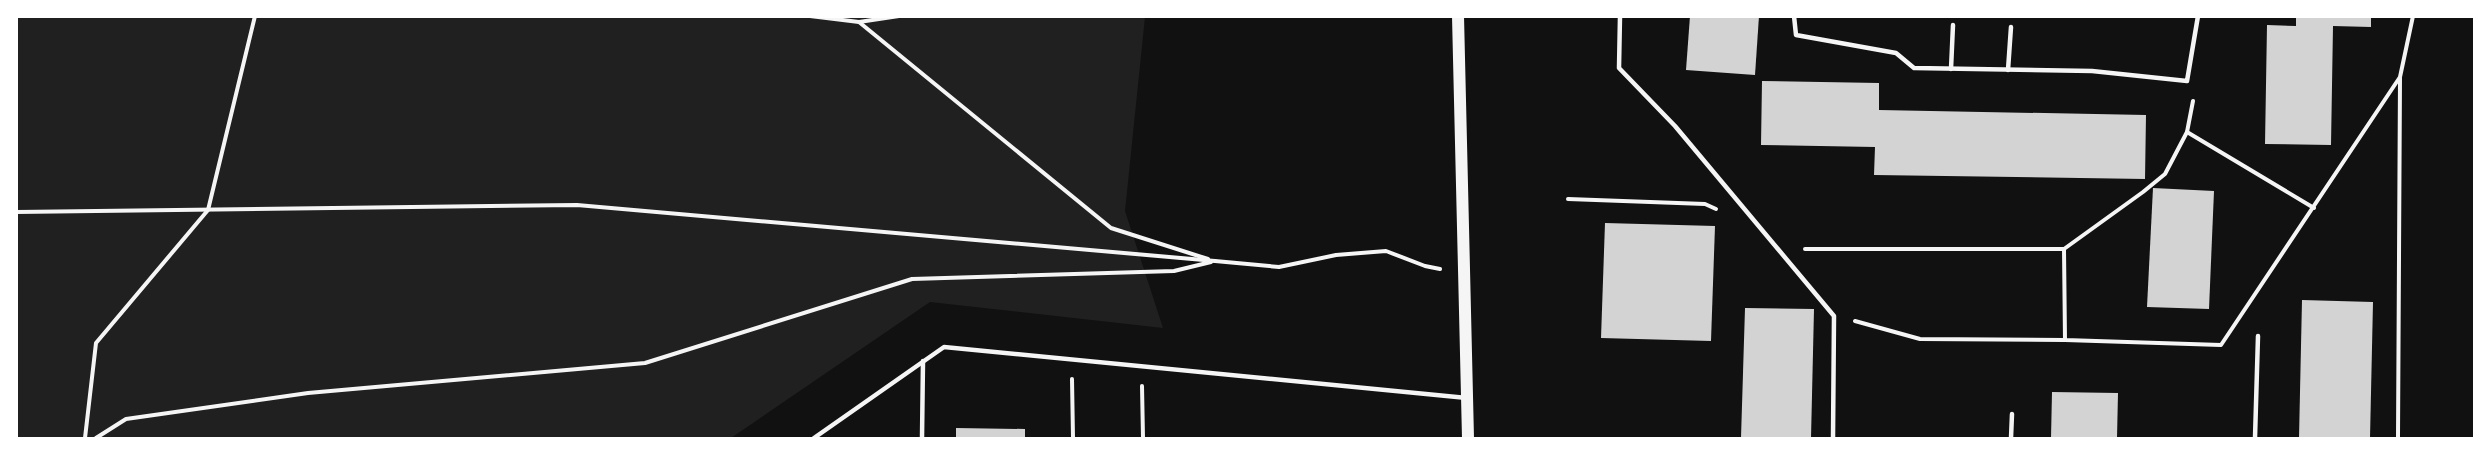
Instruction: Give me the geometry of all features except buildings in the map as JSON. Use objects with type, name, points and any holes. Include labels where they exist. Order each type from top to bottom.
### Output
[{"type":"main road","points":[[1458,16],[1467,438]]},
{"type":"lane","points":[[1620,16],[1619,68],[1675,126],[1834,316],[1833,438]]},
{"type":"lane","points":[[1794,16],[1796,35],[1896,53],[1914,68],[2092,71],[2187,81],[2198,16]]},
{"type":"lane","points":[[1951,69],[1953,25]]},
{"type":"lane","points":[[2008,70],[2012,27]]},
{"type":"lane","points":[[2255,438],[2258,336]]},
{"type":"lane","points":[[814,438],[944,347],[1467,398]]},
{"type":"lane","points":[[922,438],[923,361]]},
{"type":"lane","points":[[2011,438],[2012,414]]},
{"type":"path","points":[[85,438],[96,343],[208,210],[255,16]]},
{"type":"path","points":[[810,16],[859,22],[899,16]]},
{"type":"path","points":[[2398,438],[2400,77],[2413,16]]},
{"type":"path","points":[[859,22],[1111,228],[1215,261]]},
{"type":"path","points":[[1834,316],[1920,339],[2065,340],[2221,345],[2400,77]]},
{"type":"path","points":[[1762,231],[1808,250],[2064,249],[2165,174],[2187,132],[2194,98]]},
{"type":"path","points":[[2187,132],[2314,208]]},
{"type":"path","points":[[1568,199],[1705,204],[1724,213]]},
{"type":"path","points":[[16,212],[577,205],[1279,267],[1336,255],[1386,251],[1425,266],[1464,274]]},
{"type":"path","points":[[2064,249],[2065,340]]},
{"type":"path","points":[[96,438],[126,419],[308,393],[645,363],[912,279],[1174,271],[1215,261]]},
{"type":"path","points":[[1072,360],[1073,438]]},
{"type":"path","points":[[1142,367],[1143,438]]},
{"type":"shaded area","points":[[16,17],[1145,17],[1125,211],[1163,328],[930,302],[731,438],[17,438]]}]
